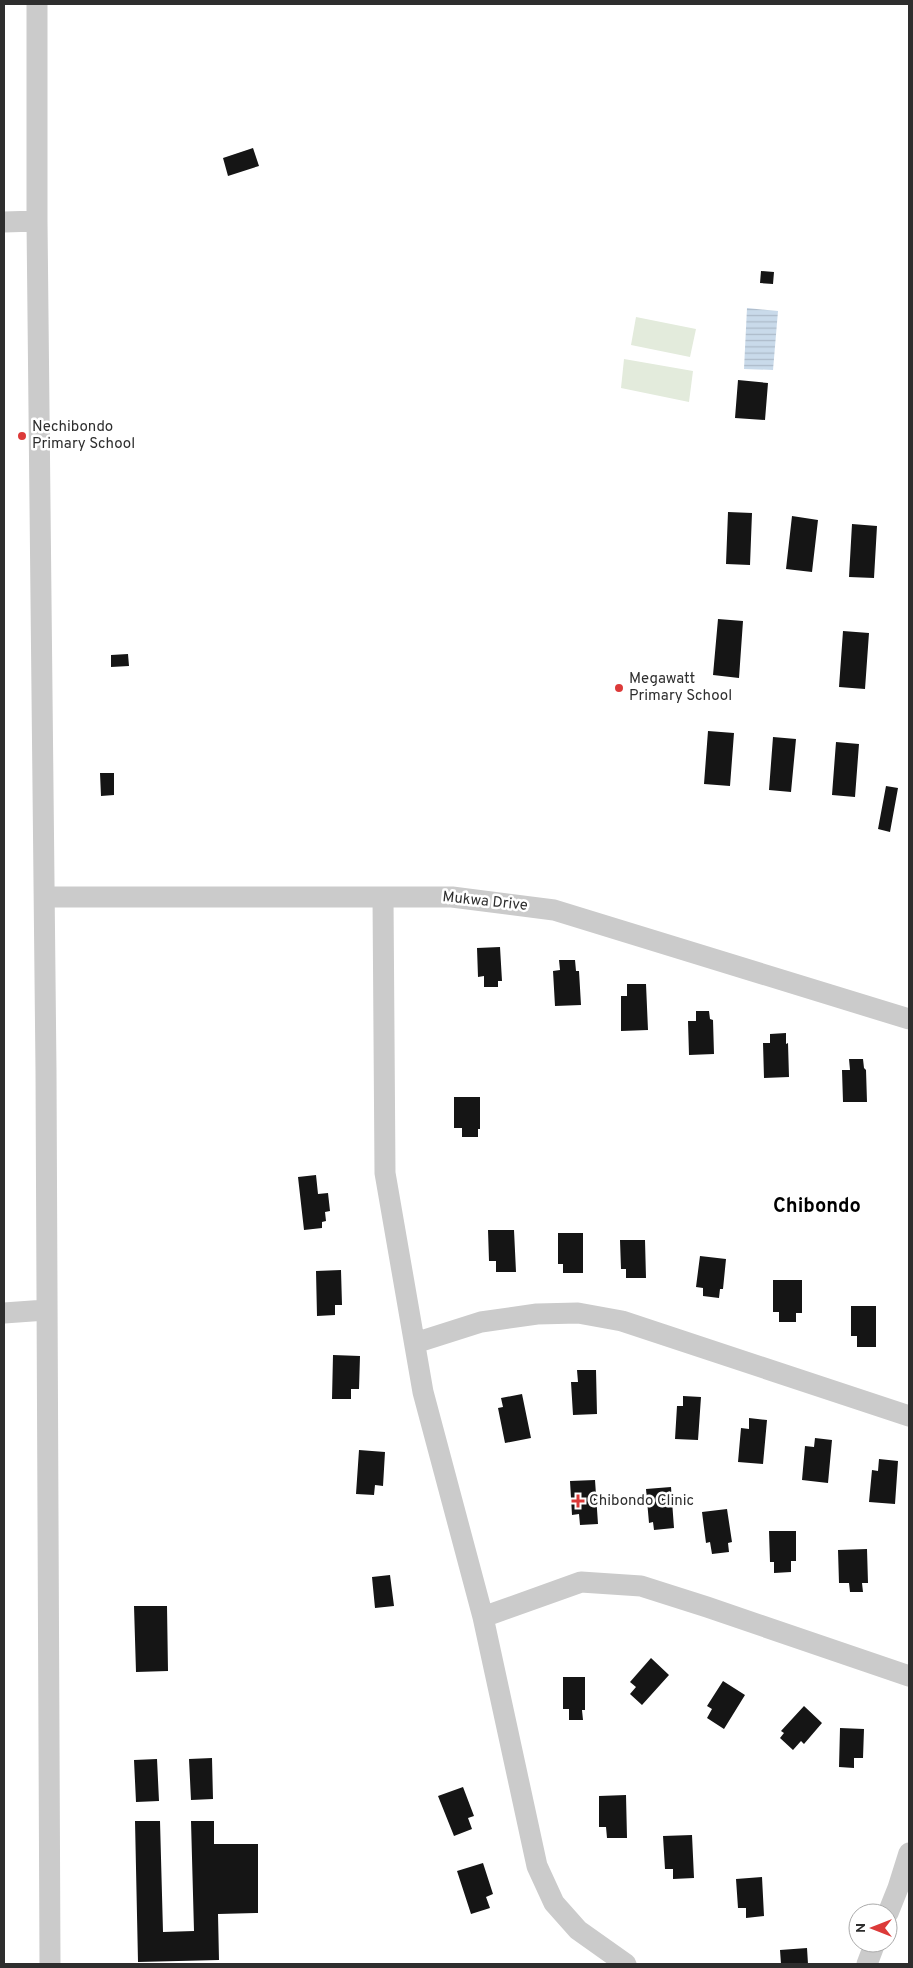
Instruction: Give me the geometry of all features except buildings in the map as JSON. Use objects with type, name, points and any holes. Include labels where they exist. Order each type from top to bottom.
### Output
[{"type":"street","points":[[37,4],[45,897],[50,1964]]},
{"type":"street","points":[[4,222],[38,221]]},
{"type":"street","name":"Mukwa Drive","points":[[45,897],[452,896],[554,910],[909,1019]]},
{"type":"street","points":[[383,897],[385,1173],[423,1392],[484,1617],[538,1866],[554,1903],[578,1930],[626,1964]]},
{"type":"street","points":[[4,1313],[46,1310]]},
{"type":"street","points":[[415,1343],[481,1322],[538,1314],[578,1313],[622,1321],[909,1416]]},
{"type":"street","points":[[484,1617],[581,1582],[641,1586],[909,1676]]},
{"type":"street","points":[[892,1903],[909,1853]]},
{"type":"green space","points":[[636,317],[696,329],[690,357],[631,345]]},
{"type":"green space","points":[[624,359],[693,371],[689,402],[621,388]]},
{"type":"water","points":[[747,308],[778,311],[773,370],[744,369]]},
{"type":"place","name":"Nechibondo Primary School","points":[[22,436]]},
{"type":"place","name":"Megawatt Primary School","points":[[619,688]]},
{"type":"place","name":"Chibondo Clinic","points":[[578,1501]]},
{"type":"district","name":"Chibondo","points":[[817,1207]]}]
